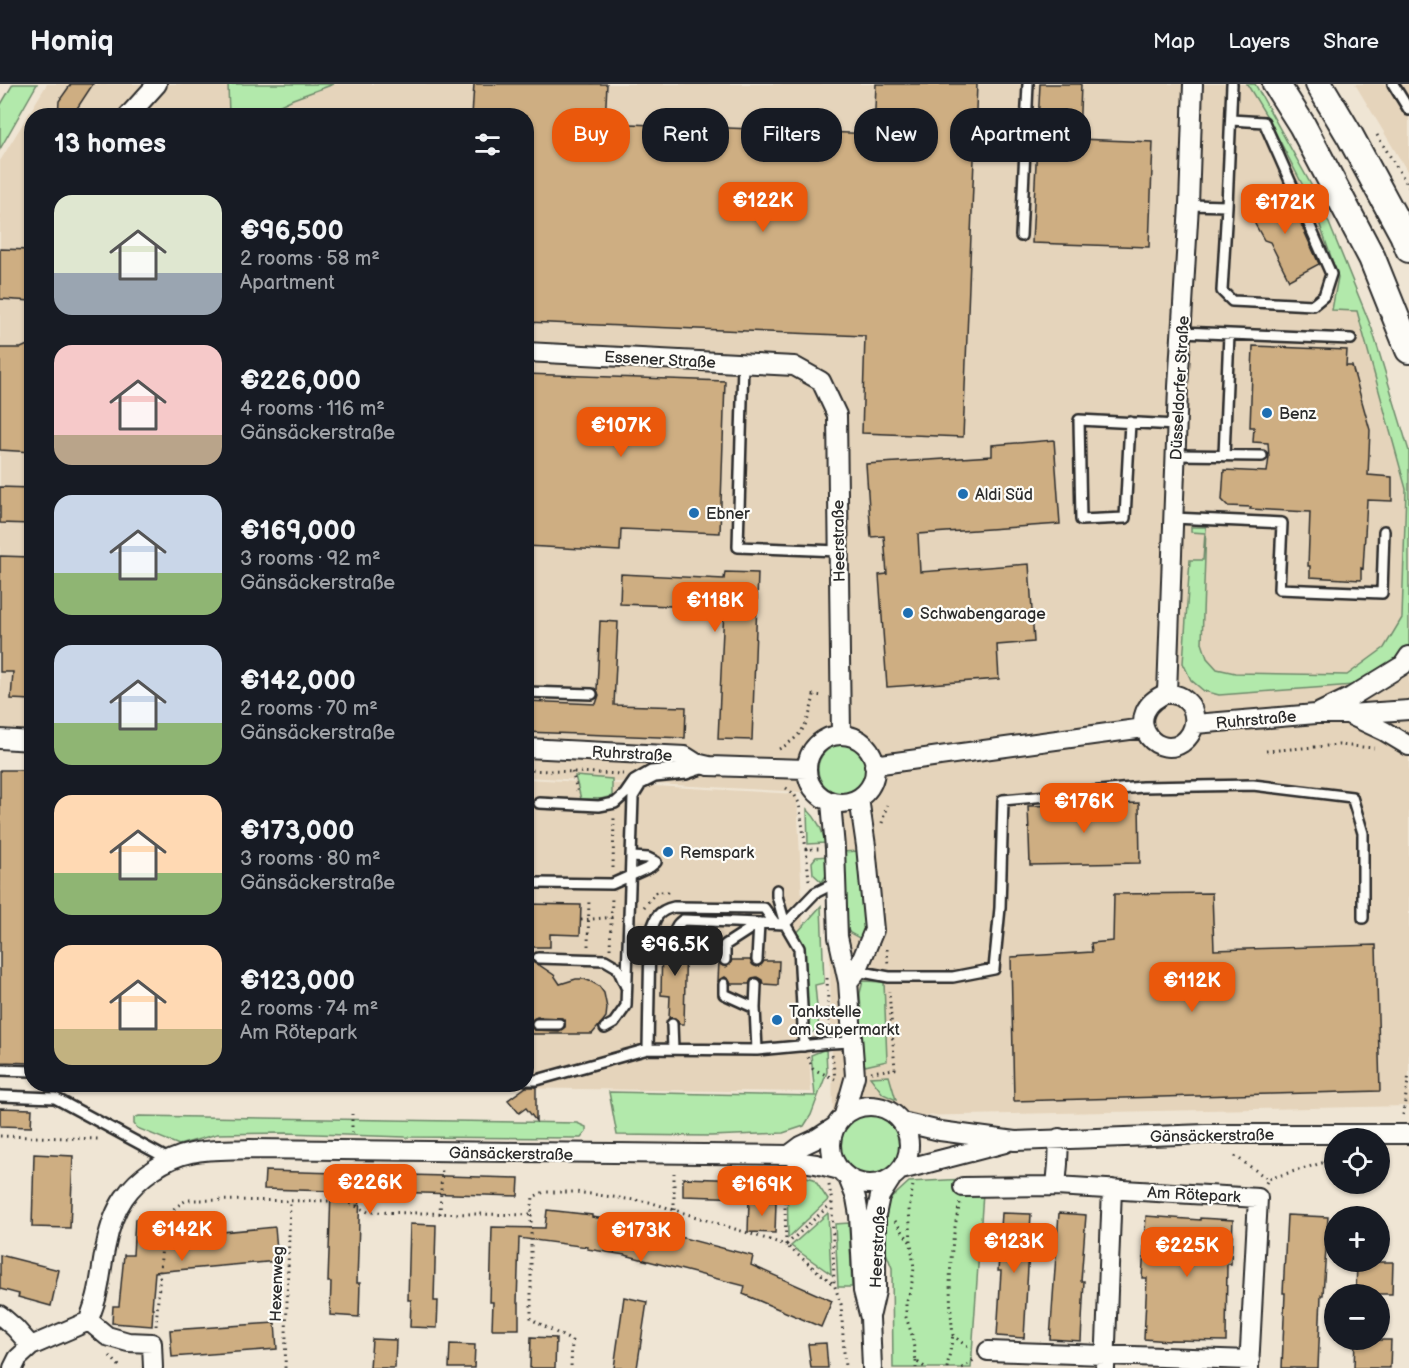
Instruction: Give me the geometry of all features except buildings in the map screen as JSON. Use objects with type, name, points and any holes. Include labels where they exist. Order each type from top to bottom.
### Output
[{"type":"main road","points":[[1276,84],[1302,125],[1371,258],[1409,350]]},
{"type":"main road","points":[[1319,84],[1350,136],[1409,249]]},
{"type":"street","points":[[135,108],[157,84]]},
{"type":"street","name":"Düsseldorfer Straße","points":[[1167,693],[1175,455],[1189,205],[1193,84]]},
{"type":"street","name":"Essener Straße","points":[[534,352],[794,366]]},
{"type":"street","name":"Heerstraße","points":[[794,366],[821,381],[837,415],[841,735]]},
{"type":"street","name":"Ruhrstraße","points":[[1316,714],[1351,697],[1403,665],[1409,656]]},
{"type":"street","points":[[1167,693],[1183,698],[1192,707],[1195,724],[1191,735],[1180,744],[1168,747],[1155,742],[1148,736],[1144,728],[1145,708],[1157,697],[1167,693]]},
{"type":"street","name":"Ruhrstraße","points":[[1195,724],[1316,714],[1409,710]]},
{"type":"street","name":"Ruhrstraße","points":[[1349,714],[1409,746]]},
{"type":"street","points":[[874,765],[1144,728]]},
{"type":"street","points":[[850,736],[860,741],[867,747],[874,765],[874,775],[866,792],[850,802],[831,802],[821,797],[808,780],[807,769],[813,749],[830,737],[850,736]]},
{"type":"street","points":[[0,739],[24,740]]},
{"type":"street","name":"Ruhrstraße","points":[[534,748],[685,756],[703,765],[807,769]]},
{"type":"street","points":[[853,976],[873,930],[866,846],[859,798]]},
{"type":"street","points":[[831,802],[837,882],[838,937],[853,976],[852,1042],[862,1074],[881,1107]]},
{"type":"street","points":[[791,1163],[801,1146],[816,1139],[840,1121],[860,1107],[881,1107],[893,1113],[902,1122],[908,1134],[910,1144],[902,1176],[880,1184],[868,1185],[857,1182],[844,1174],[834,1161],[831,1138],[840,1121],[862,1074]]},
{"type":"street","name":"Gänsäckerstraße","points":[[902,1122],[940,1131],[1015,1141],[1206,1134],[1409,1134]]},
{"type":"street","points":[[1056,1186],[1059,1138]]},
{"type":"street","name":"Gänsäckerstraße","points":[[902,1176],[1015,1141]]},
{"type":"street","name":"Gänsäckerstraße","points":[[89,1321],[97,1294],[106,1244],[124,1198],[150,1172],[170,1160],[189,1153],[210,1150],[674,1154],[802,1162],[816,1164],[844,1174]]},
{"type":"street","name":"Heerstraße","points":[[844,1174],[858,1206],[863,1291],[870,1318],[872,1368]]},
{"type":"street","name":"Heerstraße","points":[[870,1318],[876,1291],[876,1215],[880,1196],[902,1176]]},
{"type":"street","name":"Am Rötepark","points":[[963,1187],[1056,1186],[1258,1198],[1250,1364],[1105,1361],[988,1351]]},
{"type":"street","points":[[1105,1361],[1112,1190]]},
{"type":"street","points":[[0,1315],[31,1346]]},
{"type":"street","points":[[13,1368],[18,1358],[31,1346],[89,1321],[107,1336],[128,1342],[152,1343],[153,1368]]},
{"type":"lane","points":[[1021,236],[1028,84]]},
{"type":"lane","points":[[1231,120],[1264,122],[1331,274],[1324,296],[1313,305],[1232,301],[1222,291],[1232,84]]},
{"type":"lane","points":[[1393,84],[1409,110]]},
{"type":"lane","points":[[1189,205],[1227,206]]},
{"type":"lane","points":[[1182,332],[1351,339]]},
{"type":"lane","points":[[1224,456],[1229,334]]},
{"type":"lane","points":[[743,363],[738,547],[838,550]]},
{"type":"lane","points":[[1130,422],[1125,518],[1081,520],[1079,420],[1130,422],[1177,424]]},
{"type":"lane","points":[[1175,455],[1262,456]]},
{"type":"lane","points":[[1173,518],[1282,522],[1279,589],[1382,593],[1384,531]]},
{"type":"lane","points":[[534,692],[592,694]]},
{"type":"lane","points":[[539,802],[599,806],[615,803],[634,781],[651,771],[703,765]]},
{"type":"lane","points":[[605,1028],[614,1023],[626,1006],[633,797],[641,784],[655,777],[686,774],[703,765]]},
{"type":"lane","points":[[853,976],[953,977],[994,969],[1000,908],[1003,800],[1017,798],[1142,787],[1253,785],[1352,796],[1363,833],[1364,918]]},
{"type":"lane","points":[[536,883],[612,884],[656,862],[648,858],[632,857]]},
{"type":"lane","points":[[675,936],[677,924],[683,921],[780,924],[815,893],[837,882]]},
{"type":"lane","points":[[777,890],[780,924]]},
{"type":"lane","points":[[648,1049],[650,935],[655,919],[664,909],[674,907],[764,908],[780,924],[799,948],[804,1046]]},
{"type":"lane","points":[[725,960],[725,945],[759,923]]},
{"type":"lane","points":[[757,960],[759,923]]},
{"type":"lane","points":[[538,958],[605,960],[617,967],[627,989]]},
{"type":"lane","points":[[724,984],[724,994],[755,1008]]},
{"type":"lane","points":[[756,984],[757,1050]]},
{"type":"lane","points":[[537,1024],[559,1024]]},
{"type":"lane","points":[[672,1024],[673,1049]]},
{"type":"lane","points":[[534,1080],[648,1049],[757,1050],[852,1042]]},
{"type":"lane","points":[[0,1070],[24,1071]]},
{"type":"lane","points":[[0,1096],[54,1098],[170,1160]]},
{"type":"path","points":[[772,752],[794,739],[804,728],[811,715],[814,695],[833,696]]},
{"type":"path","points":[[1266,752],[1339,745],[1382,748]]},
{"type":"path","points":[[572,772],[580,804]]},
{"type":"path","points":[[786,788],[799,803],[806,849]]},
{"type":"path","points":[[588,959],[590,885]]},
{"type":"path","points":[[804,1046],[813,1069],[835,1079],[831,1048]]},
{"type":"path","points":[[862,1074],[895,1069]]},
{"type":"path","points":[[1403,1114],[1409,1074]]},
{"type":"path","points":[[0,1136],[114,1139],[118,1132]]},
{"type":"path","points":[[357,1206],[358,1151]]},
{"type":"path","points":[[440,1214],[442,1152]]},
{"type":"path","points":[[674,1154],[674,1210]]},
{"type":"path","points":[[1235,1156],[1268,1179]]},
{"type":"path","points":[[1258,1198],[1268,1179],[1324,1162]]},
{"type":"path","points":[[786,1245],[784,1170],[791,1163]]},
{"type":"path","points":[[902,1176],[909,1209],[914,1268],[906,1303],[906,1317],[912,1335],[916,1368]]},
{"type":"path","points":[[823,1180],[828,1184],[832,1203],[834,1284],[841,1304],[845,1368]]},
{"type":"path","points":[[947,1368],[953,1335],[950,1271],[963,1187]]},
{"type":"path","points":[[571,1368],[572,1341],[531,1319],[531,1215],[533,1197],[544,1192],[587,1193],[649,1202],[786,1245],[834,1284]]},
{"type":"path","points":[[152,1343],[155,1340],[163,1230],[168,1215],[176,1206],[187,1200],[345,1201],[368,1212],[531,1215]]},
{"type":"path","name":"Hexenweg","points":[[285,1368],[290,1202]]},
{"type":"path","points":[[786,1245],[832,1203]]},
{"type":"path","points":[[890,1214],[911,1243]]},
{"type":"path","points":[[953,1335],[966,1346],[988,1351]]},
{"type":"path","points":[[916,1361],[927,1368]]},
{"type":"shaded area","points":[[47,84],[1253,84],[1264,101],[1364,312],[1409,491],[1409,1106],[857,1117],[833,1115],[827,813],[815,807],[803,792],[534,777],[534,108],[32,108]]},
{"type":"shaded area","points":[[1355,84],[1409,84],[1409,174]]},
{"type":"shaded area","points":[[24,122],[24,751],[0,749],[0,161]]},
{"type":"shaded area","points":[[534,779],[797,794],[811,1092],[534,1089]]},
{"type":"green space","points":[[13,84],[37,84],[0,149],[0,106]]},
{"type":"green space","points":[[228,84],[334,84],[274,108],[229,108]]},
{"type":"green space","points":[[1247,84],[1255,84],[1320,201],[1372,329],[1409,451],[1409,648],[1389,669],[1354,685],[1219,695],[1204,691],[1191,680],[1183,663],[1190,560],[1203,560],[1205,533],[1191,532],[1191,527],[1206,527],[1202,643],[1207,658],[1217,669],[1235,673],[1347,675],[1384,648],[1402,618],[1406,489],[1357,311],[1332,310],[1338,277],[1313,205],[1269,120]]},
{"type":"green space","points":[[842,745],[859,752],[866,769],[859,786],[842,793],[825,786],[818,769],[825,752]]},
{"type":"green space","points":[[575,776],[612,779],[612,796],[601,799],[581,799]]},
{"type":"green space","points":[[807,809],[819,824],[825,843],[808,844]]},
{"type":"green space","points":[[859,851],[865,928],[861,939],[850,933],[842,921],[841,852]]},
{"type":"green space","points":[[828,856],[829,871],[822,882],[813,874],[812,862],[816,857]]},
{"type":"green space","points":[[821,906],[824,983],[815,985],[819,1029],[809,1034],[803,947],[795,935]]},
{"type":"green space","points":[[863,981],[884,982],[887,1061],[865,1066],[860,993]]},
{"type":"green space","points":[[826,1049],[827,1072],[811,1115],[804,1126],[783,1133],[711,1136],[617,1135],[609,1092],[815,1096],[811,1055]]},
{"type":"green space","points":[[889,1076],[896,1100],[883,1094],[870,1077]]},
{"type":"green space","points":[[870,1114],[892,1123],[901,1145],[892,1167],[870,1176],[848,1167],[839,1145],[848,1123]]},
{"type":"green space","points":[[139,1116],[577,1123],[586,1127],[586,1132],[581,1138],[217,1134],[179,1145],[137,1128],[134,1118]]},
{"type":"green space","points":[[787,1172],[814,1179],[828,1200],[788,1238]]},
{"type":"green space","points":[[984,1178],[971,1368],[893,1368],[892,1268],[885,1250],[884,1211],[886,1203],[909,1182]]},
{"type":"green space","points":[[828,1213],[831,1274],[791,1246]]},
{"type":"green space","points":[[849,1223],[852,1287],[838,1287],[835,1224]]},
{"type":"place","name":"Benz","points":[[1267,413]]},
{"type":"place","name":"Aldi Süd","points":[[963,494]]},
{"type":"place","name":"Ebner","points":[[694,513]]},
{"type":"place","name":"Schwabengarage","points":[[908,613]]},
{"type":"place","name":"Remspark","points":[[668,852]]},
{"type":"place","name":"Tankstelle am Supermarkt","points":[[777,1020]]}]
